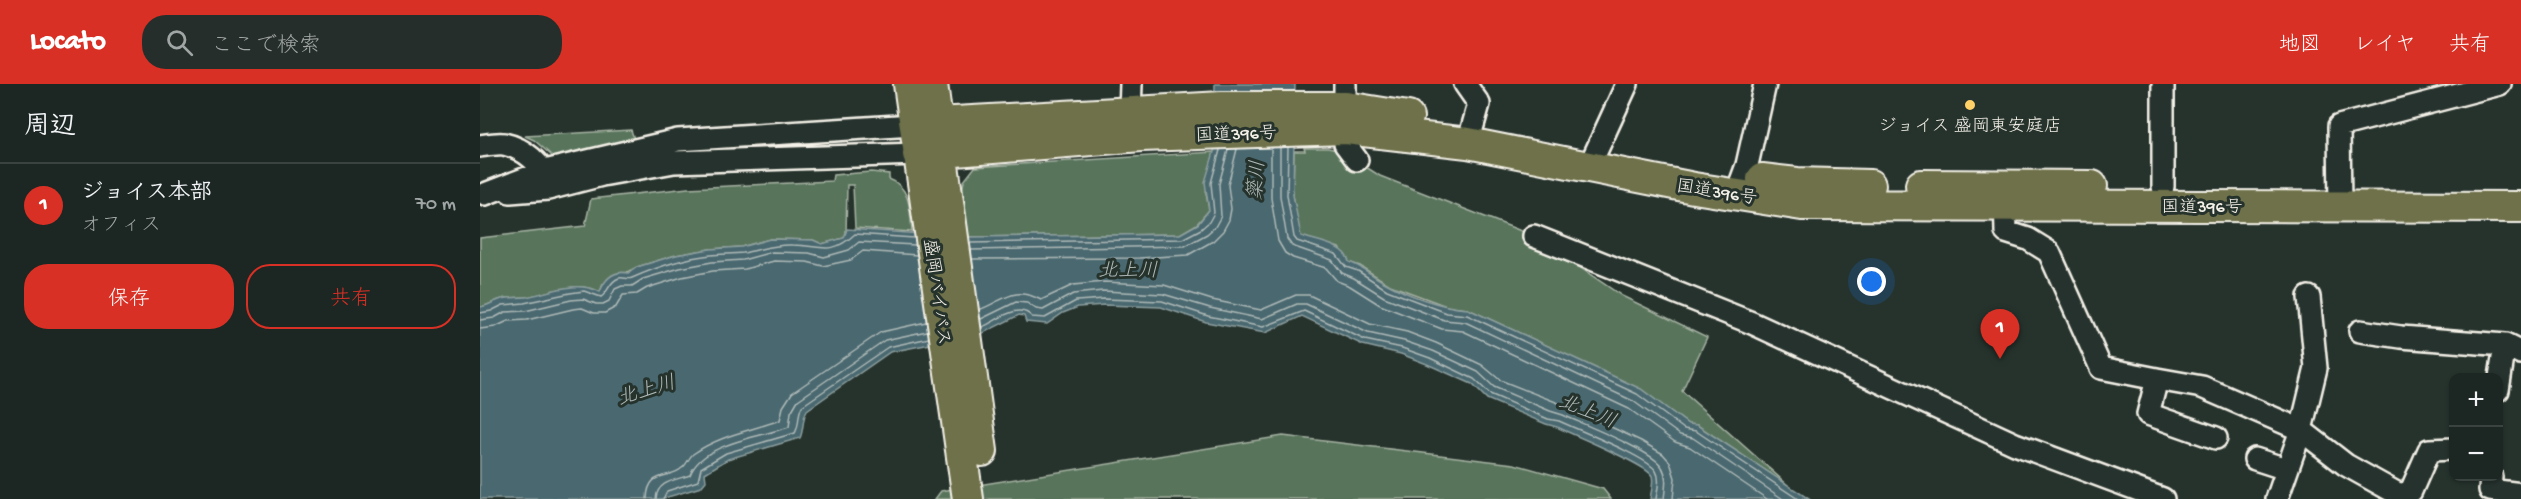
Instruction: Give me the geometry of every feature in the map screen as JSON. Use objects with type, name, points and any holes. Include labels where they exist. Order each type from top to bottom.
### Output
[{"type":"highway","name":"盛岡バイパス","points":[[909,84],[928,139],[988,499]]},
{"type":"highway","name":"盛岡バイパス","points":[[928,139],[932,84]]},
{"type":"highway","name":"国道396号","points":[[928,139],[1136,111],[1339,111],[1592,158],[1698,171],[1740,186],[1797,183],[2005,195],[2340,196],[2521,188]]},
{"type":"highway","name":"盛岡バイパス","points":[[935,187],[969,499]]},
{"type":"highway","name":"国道396号","points":[[2005,195],[2163,187],[2521,207]]},
{"type":"street","points":[[1465,84],[1479,104],[1470,135]]},
{"type":"street","points":[[1592,158],[1627,84]]},
{"type":"street","points":[[1740,186],[1765,84]]},
{"type":"street","points":[[2163,84],[2163,187]]},
{"type":"street","points":[[2340,196],[2339,126],[2500,84]]},
{"type":"street","points":[[1339,111],[1345,144],[1357,160]]},
{"type":"street","points":[[482,194],[547,180],[678,140],[928,139]]},
{"type":"street","points":[[547,180],[602,175],[674,162],[928,139]]},
{"type":"street","points":[[480,146],[504,144],[533,158],[547,180]]},
{"type":"street","points":[[2005,195],[2006,232],[2028,239],[2049,252],[2101,368],[2202,387],[2301,430],[2346,465],[2400,495],[2411,491],[2429,450],[2449,449]]},
{"type":"street","points":[[1534,236],[1752,323],[2015,444],[2163,499]]},
{"type":"street","points":[[2277,499],[2301,430],[2316,368],[2309,297]]},
{"type":"street","points":[[2360,331],[2513,349],[2503,378]]},
{"type":"street","points":[[2157,379],[2148,414],[2216,438]]},
{"type":"street","points":[[2255,459],[2286,469]]},
{"type":"street","points":[[2490,489],[2521,494]]},
{"type":"green space","points":[[631,130],[634,139],[560,163],[534,140],[525,136]]},
{"type":"green space","points":[[1304,148],[1328,148],[1341,151],[1380,176],[1534,236],[1622,296],[1707,337],[1682,391],[1790,487],[1697,425],[1688,424],[1640,389],[1468,309],[1449,307],[1390,285],[1360,266],[1348,262],[1339,248],[1300,236],[1293,195],[1294,151],[1305,151]]},
{"type":"green space","points":[[1214,152],[1206,193],[1209,210],[1197,224],[1180,234],[969,237],[962,191],[964,181],[975,167]]},
{"type":"green space","points":[[871,172],[889,174],[889,179],[902,188],[908,201],[912,232],[855,228],[853,185],[847,185],[844,238],[822,244],[813,240],[770,239],[741,247],[710,249],[676,255],[637,267],[603,284],[600,292],[573,287],[526,297],[505,298],[480,307],[480,238],[585,226],[591,199],[688,188],[832,181],[833,175]]},
{"type":"green space","points":[[1283,436],[1514,464],[1603,489],[1611,499],[935,499],[941,491]]},
{"type":"water","points":[[1215,84],[1295,84],[1293,195],[1301,236],[1336,247],[1342,251],[1349,262],[1402,291],[1435,303],[1468,309],[1641,389],[1688,424],[1697,425],[1809,499],[1650,499],[1652,476],[1624,458],[1557,427],[1487,399],[1472,384],[1427,364],[1401,354],[1363,345],[1302,316],[1265,333],[1206,322],[1161,307],[1104,305],[1078,307],[1063,313],[1047,324],[1026,322],[1024,316],[1019,315],[981,334],[890,352],[807,410],[800,438],[728,459],[705,473],[706,481],[701,487],[661,499],[480,499],[480,307],[505,298],[526,297],[563,288],[582,287],[600,292],[607,279],[615,274],[629,273],[637,267],[676,255],[710,249],[741,247],[770,239],[813,240],[822,244],[844,238],[847,229],[969,237],[1180,234],[1198,224],[1209,210],[1205,182],[1214,152]]},
{"type":"place","name":"ジョイス 盛岡東安庭店","points":[[1970,105]]},
{"type":"place","name":"ジョイス本部","points":[[2000,359]]},
{"type":"water label","name":"簗川","points":[[1255,180]]},
{"type":"water label","name":"北上川","points":[[1128,269]]},
{"type":"water label","name":"北上川","points":[[646,389]]},
{"type":"water label","name":"北上川","points":[[1588,410]]}]
